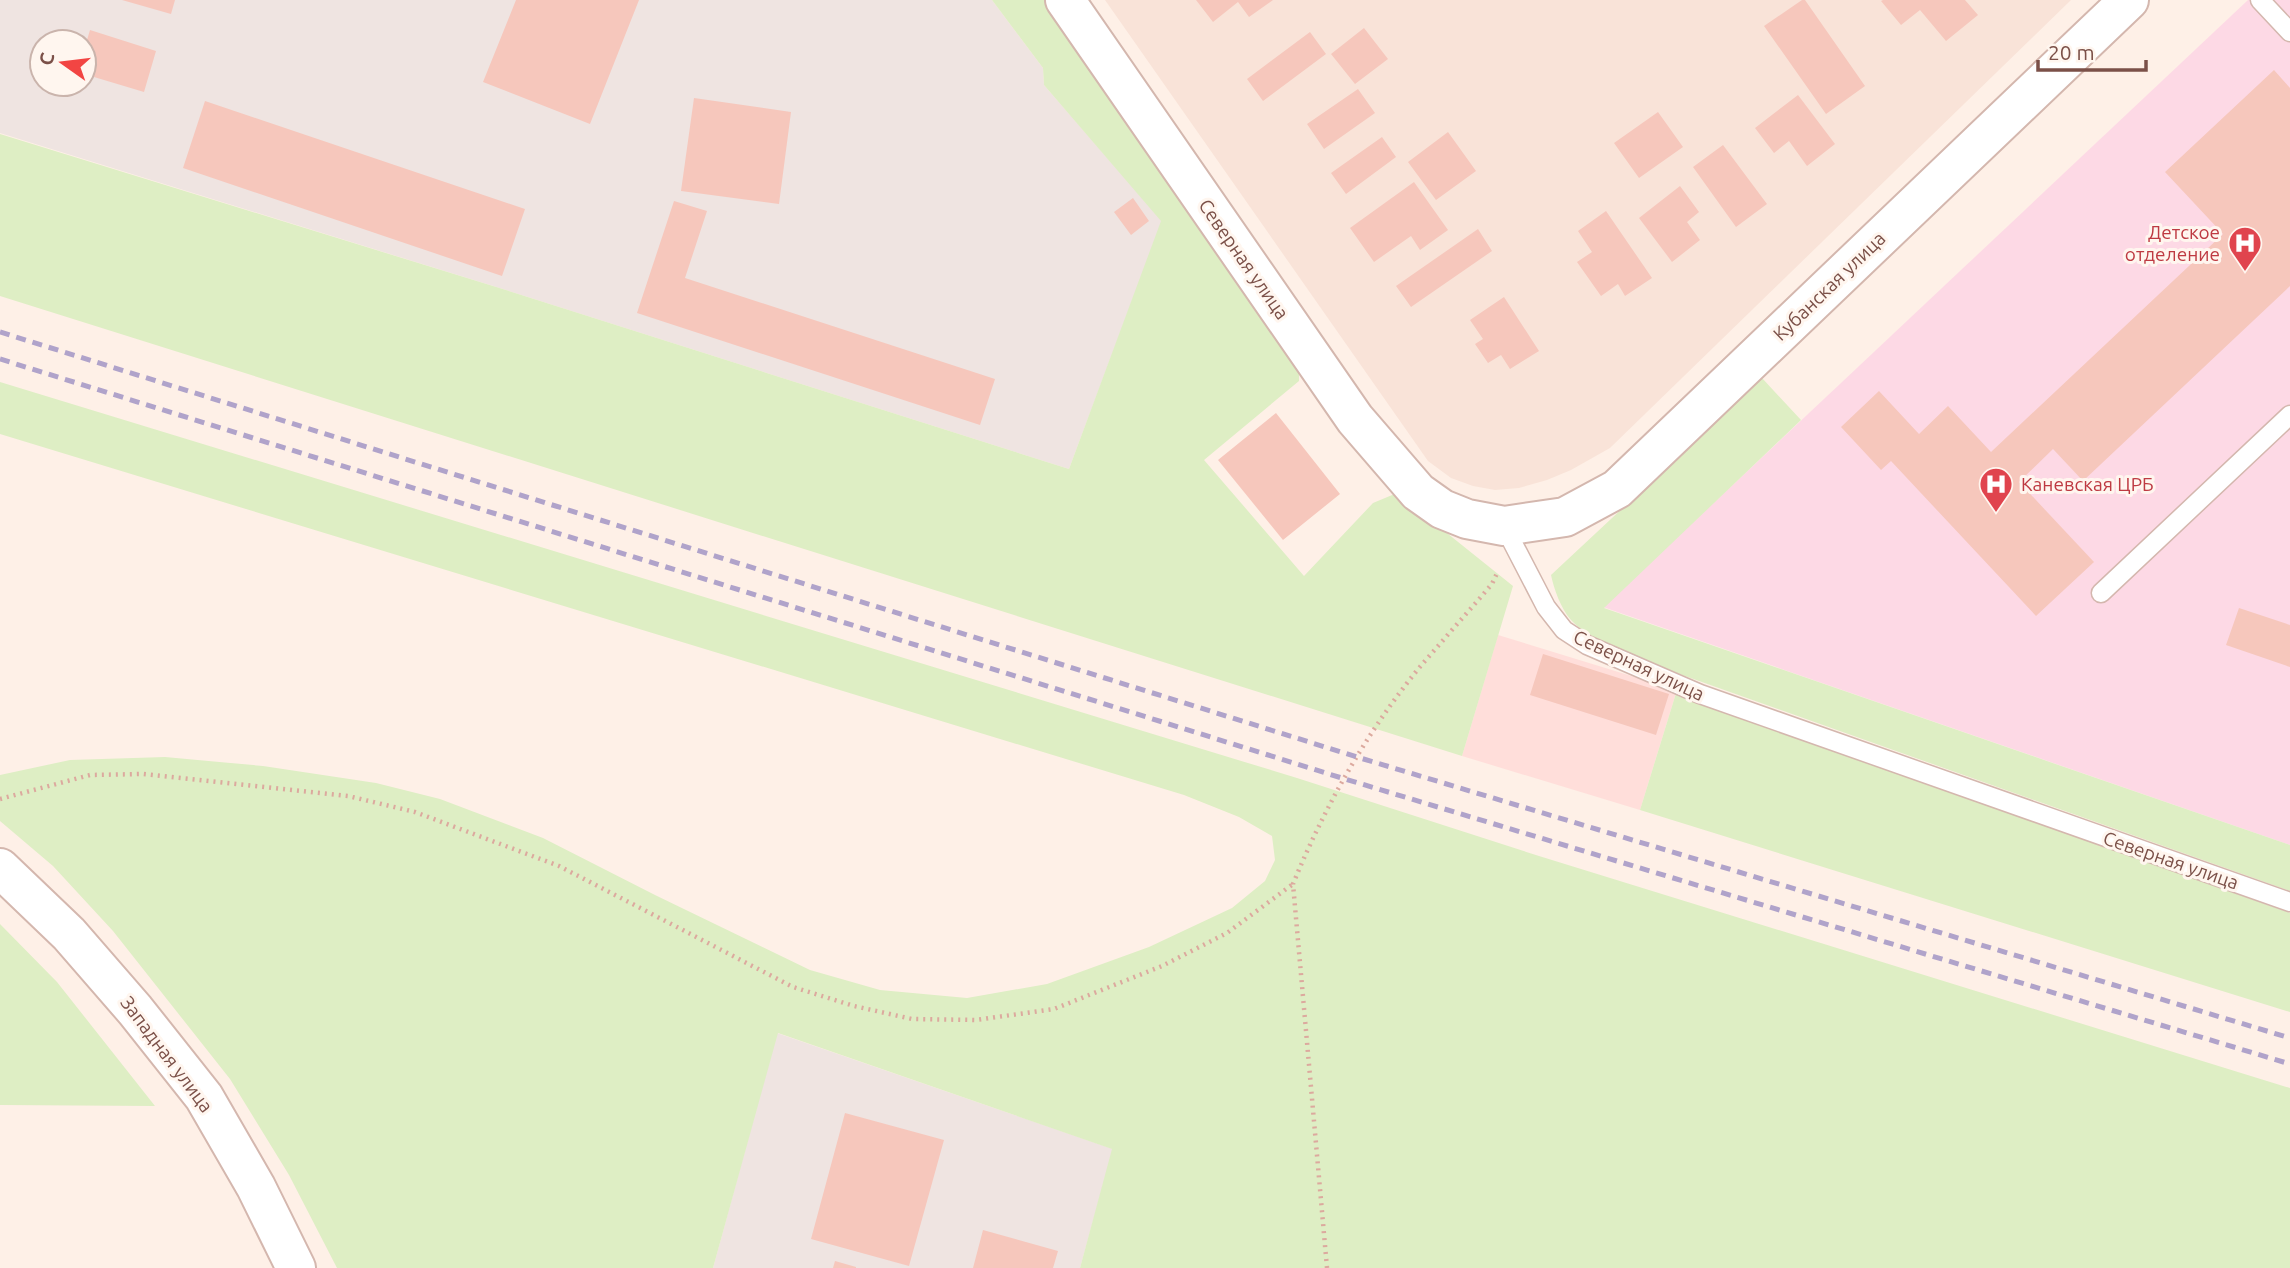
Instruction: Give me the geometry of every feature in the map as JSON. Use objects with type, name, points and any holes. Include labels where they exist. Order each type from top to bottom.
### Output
[{"type":"street","name":"Северная улица","points":[[1065,0],[1355,419],[1418,492],[1442,509],[1467,519],[1504,526]]},
{"type":"street","name":"Кубанская улица","points":[[1504,526],[1564,517],[1616,489],[2129,0]]},
{"type":"street","name":"Западная улица","points":[[0,868],[69,934],[135,1010],[204,1097],[256,1186],[296,1268]]},
{"type":"lane","points":[[2260,0],[2290,32]]},
{"type":"lane","points":[[2101,593],[2290,415]]},
{"type":"lane","name":"Северная улица","points":[[1504,526],[1546,607],[1564,630],[1587,645],[1700,694],[2290,902]]},
{"type":"path","points":[[1327,1268],[1293,884],[1314,832],[1368,738],[1418,670],[1492,584],[1500,568],[1504,526]]},
{"type":"path","points":[[0,799],[90,775],[143,774],[348,796],[415,812],[559,866],[793,987],[854,1006],[912,1019],[976,1020],[1054,1009],[1162,966],[1227,933],[1293,884]]},
{"type":"shaded area","points":[[0,0],[992,0],[1043,68],[1044,85],[1162,221],[1069,469],[0,133]]},
{"type":"shaded area","points":[[1105,0],[2071,0],[1610,448],[1547,480],[1519,488],[1495,490],[1451,478],[1428,461]]},
{"type":"shaded area","name":"Каневская ЦРБ","points":[[2248,0],[2290,0],[2290,845],[1603,607]]},
{"type":"shaded area","points":[[1498,635],[1677,690],[1640,810],[1462,756]]},
{"type":"shaded area","points":[[777,1033],[1113,1149],[1080,1268],[713,1268]]},
{"type":"green space","points":[[992,0],[1044,0],[1299,366],[1299,381],[1204,460],[1304,576],[1373,503],[1397,493],[1513,586],[1462,756],[0,296],[0,134],[506,290],[1069,469],[1161,221],[1044,85],[1043,68]]},
{"type":"green space","points":[[1762,378],[1801,420],[1604,608],[2290,845],[2290,891],[1685,676],[1608,645],[1580,629],[1558,599],[1551,575]]},
{"type":"green space","points":[[0,382],[1297,778],[1539,856],[2290,1088],[2290,1268],[1080,1268],[1112,1149],[778,1033],[713,1268],[337,1268],[289,1175],[230,1079],[113,931],[53,866],[0,821],[0,775],[70,760],[165,757],[263,766],[376,783],[440,799],[543,838],[810,970],[880,990],[967,998],[1047,984],[1149,947],[1232,908],[1265,881],[1275,860],[1272,836],[1239,817],[1184,795],[0,434]]},
{"type":"green space","points":[[1677,690],[1701,703],[2290,913],[2290,1012],[1640,810]]},
{"type":"green space","points":[[0,924],[57,982],[155,1106],[0,1105]]},
{"type":"building","points":[[122,0],[175,0],[171,14]]},
{"type":"building","points":[[516,0],[639,0],[590,124],[483,82]]},
{"type":"building","points":[[1196,0],[1273,0],[1249,17],[1238,2],[1213,22]]},
{"type":"building","points":[[1805,0],[1865,86],[1826,114],[1764,26]]},
{"type":"building","points":[[1965,0],[1978,15],[1946,41],[1920,10],[1901,25],[1881,1]]},
{"type":"building","points":[[1364,28],[1388,59],[1355,84],[1331,54]]},
{"type":"building","points":[[1310,32],[1326,54],[1263,101],[1247,79]]},
{"type":"building","points":[[98,33],[156,51],[144,92],[98,78]]},
{"type":"building","points":[[2274,70],[2290,88],[2290,286],[2083,481],[2053,449],[2019,482],[2094,562],[2036,616],[1891,461],[1881,470],[1841,427],[1879,391],[1919,434],[1948,406],[1991,452],[2223,234],[2165,172]]},
{"type":"building","points":[[1358,89],[1375,113],[1324,149],[1307,124]]},
{"type":"building","points":[[1798,95],[1835,144],[1807,166],[1789,141],[1774,153],[1755,128]]},
{"type":"building","points":[[694,98],[791,112],[779,204],[681,191]]},
{"type":"building","points":[[205,101],[525,209],[502,276],[183,168]]},
{"type":"building","points":[[1658,112],[1683,147],[1639,178],[1614,143]]},
{"type":"building","points":[[1448,132],[1476,171],[1436,200],[1408,162]]},
{"type":"building","points":[[1382,137],[1396,157],[1346,194],[1331,173]]},
{"type":"building","points":[[1723,145],[1767,204],[1736,227],[1693,167]]},
{"type":"building","points":[[1414,182],[1448,230],[1420,250],[1411,236],[1374,262],[1350,228]]},
{"type":"building","points":[[1680,186],[1699,212],[1687,222],[1700,240],[1672,262],[1639,218]]},
{"type":"building","points":[[1133,198],[1149,221],[1131,235],[1114,212]]},
{"type":"building","points":[[674,201],[707,211],[685,278],[995,379],[980,425],[637,313]]},
{"type":"building","points":[[1606,211],[1652,278],[1625,296],[1618,284],[1601,296],[1577,262],[1592,252],[1578,231]]},
{"type":"building","points":[[1478,229],[1492,251],[1411,307],[1396,286]]},
{"type":"building","points":[[1504,297],[1539,351],[1510,369],[1501,355],[1488,363],[1475,344],[1483,339],[1470,320]]},
{"type":"building","points":[[1276,413],[1340,494],[1283,540],[1218,460]]},
{"type":"building","points":[[2239,608],[2290,625],[2290,667],[2226,645]]},
{"type":"building","points":[[1543,654],[1669,694],[1656,735],[1530,695]]},
{"type":"building","points":[[845,1113],[944,1140],[909,1266],[811,1239]]},
{"type":"building","points":[[983,1230],[1058,1251],[1053,1268],[973,1268]]},
{"type":"building","points":[[835,1261],[856,1267],[856,1268],[833,1268]]},
{"type":"railway","points":[[0,332],[1357,757],[2290,1038]]},
{"type":"railway","points":[[0,359],[1345,779],[2290,1064]]},
{"type":"place","name":"Детское отделение","points":[[2245,273]]},
{"type":"place","name":"Каневская ЦРБ","points":[[1996,514]]}]
